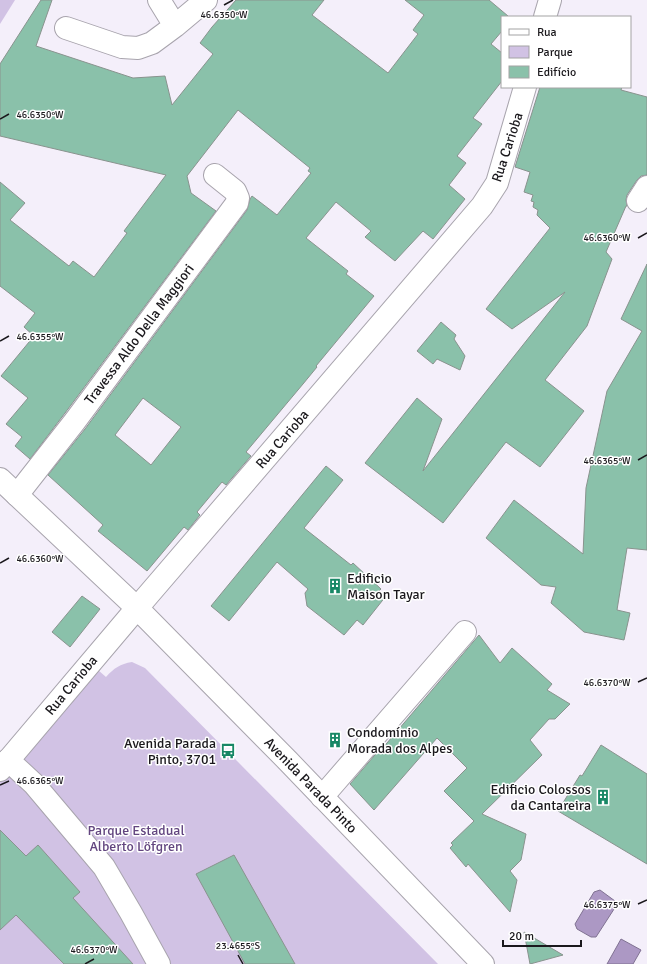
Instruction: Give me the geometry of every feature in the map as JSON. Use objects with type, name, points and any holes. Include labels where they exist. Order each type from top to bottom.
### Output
[{"type":"street","points":[[159,0],[175,26]]},
{"type":"street","points":[[66,28],[122,47],[138,48],[152,43],[206,0]]},
{"type":"street","points":[[545,16],[550,0]]},
{"type":"street","name":"Rua Carioba","points":[[4,765],[482,206],[497,183],[525,88]]},
{"type":"street","name":"Travessa Aldo Della Maggiori","points":[[17,495],[84,408],[236,202],[238,198],[236,191],[215,175]]},
{"type":"street","name":"Avenida Parada Pinto","points":[[0,479],[137,608],[483,964]]},
{"type":"street","points":[[322,797],[465,632]]},
{"type":"street","points":[[4,765],[34,784],[104,867],[131,912],[159,964]]},
{"type":"green space","points":[[0,0],[15,0],[0,24]]},
{"type":"green space","name":"Parque Estadual Alberto Löfgren","points":[[132,662],[145,668],[438,964],[0,964],[0,774],[90,663],[106,677],[118,667]]},
{"type":"shaded area","points":[[600,890],[615,901],[616,906],[596,937],[591,937],[577,929],[575,924],[594,892]]},
{"type":"shaded area","points":[[621,939],[641,950],[633,964],[607,964]]},
{"type":"building","points":[[41,0],[52,0],[36,46],[133,78],[165,76],[172,105],[213,54],[200,43],[236,0],[324,0],[312,15],[388,73],[418,34],[413,30],[424,15],[405,0],[489,0],[508,16],[501,16],[501,32],[491,44],[501,52],[501,82],[473,118],[482,124],[457,156],[466,163],[449,185],[465,199],[433,239],[423,231],[395,261],[365,237],[371,231],[336,202],[306,238],[348,271],[346,274],[374,296],[246,452],[251,456],[226,485],[222,482],[197,512],[200,515],[188,530],[184,527],[147,571],[98,531],[103,525],[48,475],[85,429],[247,210],[252,196],[277,215],[311,173],[308,171],[310,168],[238,110],[187,176],[191,193],[216,211],[30,459],[15,446],[22,437],[6,424],[28,398],[1,376],[34,336],[24,327],[35,313],[0,286],[0,182],[25,203],[10,220],[69,266],[73,261],[94,277],[127,233],[124,231],[166,175],[0,136],[0,64]],"holes":[[[143,398],[181,427],[151,465],[115,435]]]},
{"type":"building","points":[[540,88],[622,88],[621,90],[647,97],[647,175],[641,176],[637,180],[627,195],[627,206],[606,252],[612,259],[587,326],[545,380],[584,411],[540,467],[506,442],[443,523],[365,463],[417,398],[442,419],[423,471],[565,292],[512,329],[486,309],[550,228],[537,215],[538,210],[533,207],[534,202],[531,201],[533,195],[524,192],[530,172],[515,167]]},
{"type":"building","points":[[647,264],[647,550],[627,548],[617,610],[630,613],[624,640],[584,632],[551,603],[556,587],[541,585],[486,538],[514,500],[583,554],[586,488],[607,391],[642,331],[621,319]]},
{"type":"building","points":[[441,322],[456,335],[454,339],[465,356],[460,370],[437,359],[433,364],[417,351]]},
{"type":"building","points":[[326,466],[343,480],[304,528],[351,565],[353,563],[381,589],[379,591],[386,596],[363,625],[357,620],[344,635],[307,606],[305,593],[308,589],[277,562],[229,621],[211,606]]},
{"type":"building","points":[[82,596],[100,609],[70,647],[52,632]]},
{"type":"building","points":[[479,635],[500,663],[512,648],[552,684],[547,690],[570,704],[555,719],[549,719],[530,740],[542,755],[482,814],[526,834],[521,860],[510,871],[517,880],[510,912],[468,864],[466,867],[450,848],[453,845],[451,843],[474,821],[444,791],[467,768],[437,738],[374,810],[350,784]]},
{"type":"building","name":"Edificio Colossos da Cantareira","points":[[601,745],[647,774],[647,864],[558,811],[580,775],[582,776]]},
{"type":"building","points":[[0,830],[26,856],[38,845],[80,892],[73,898],[133,964],[64,964],[16,915],[0,930]]},
{"type":"building","points":[[234,855],[295,964],[245,964],[196,874]]},
{"type":"building","points":[[524,932],[563,955],[530,964]]},
{"type":"place","name":"Edificio Maison Tayar","points":[[335,586]]},
{"type":"place","name":"Condomínio Morada dos Alpes","points":[[335,740]]},
{"type":"place","name":"Avenida Parada Pinto, 3701","points":[[228,751]]},
{"type":"place","name":"Edificio Colossos da Cantareira","points":[[603,797]]}]
